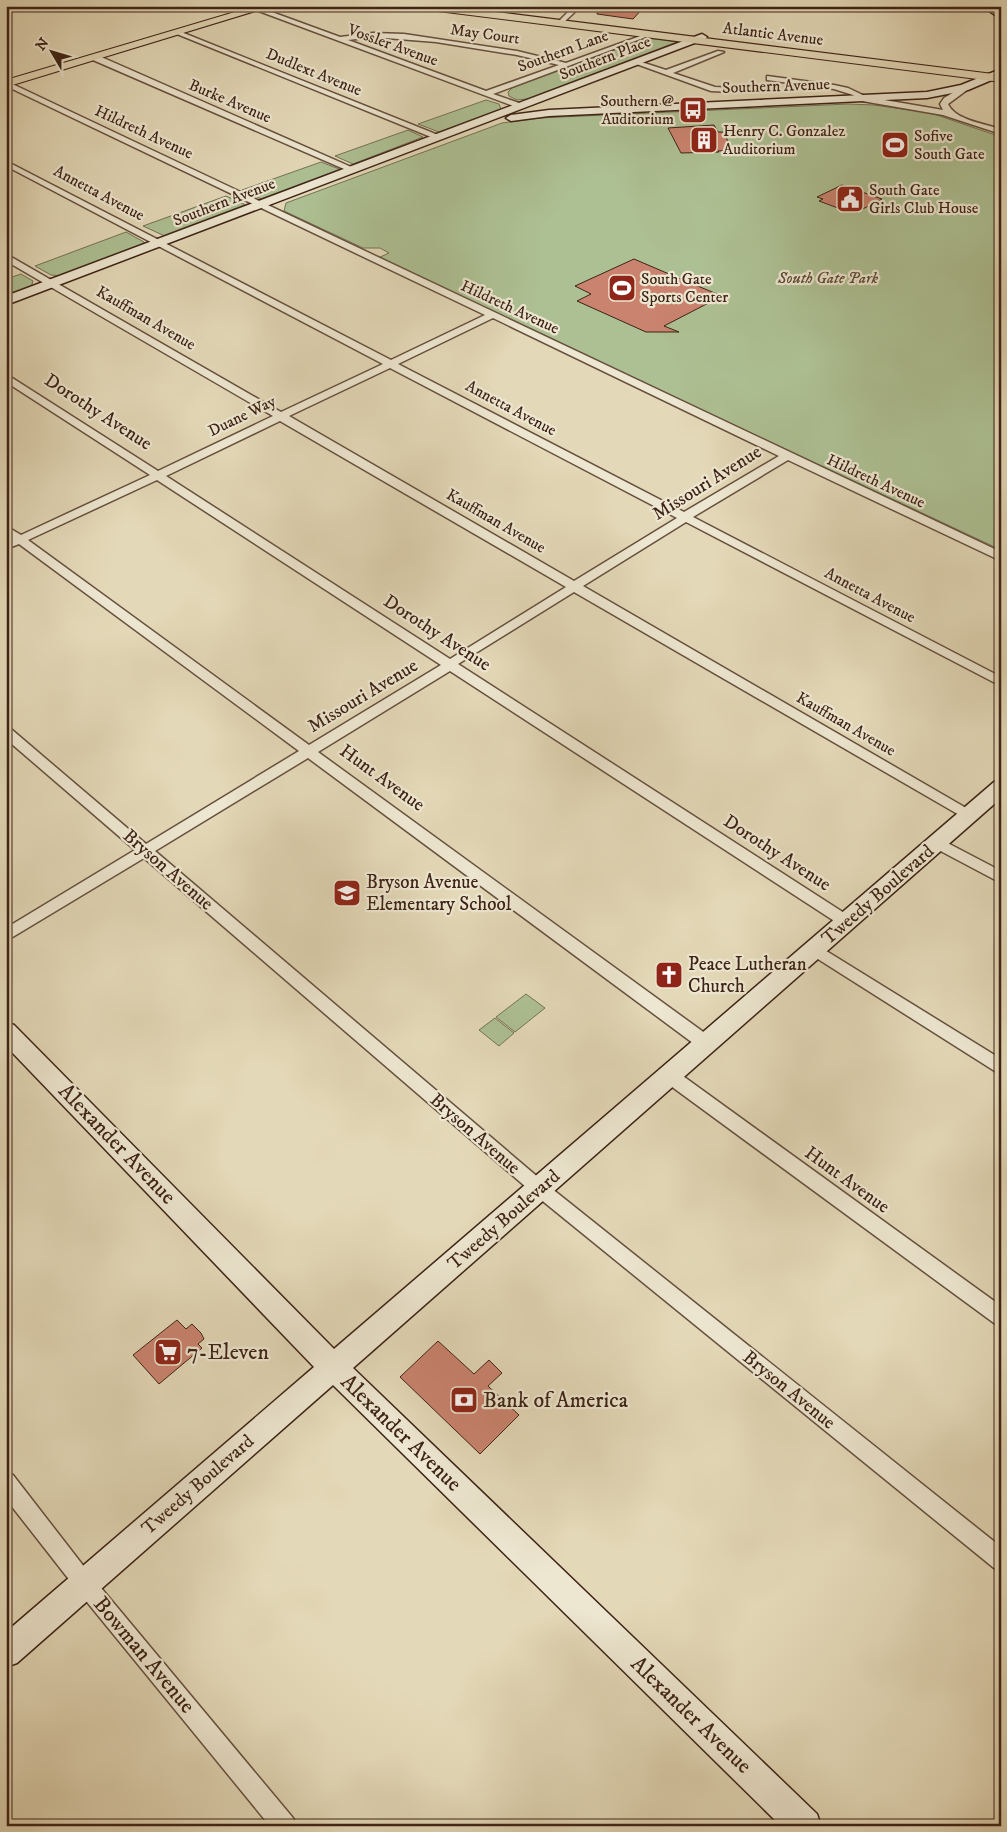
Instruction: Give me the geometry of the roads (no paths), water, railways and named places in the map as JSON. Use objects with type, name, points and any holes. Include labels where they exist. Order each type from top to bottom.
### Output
[{"type":"main road","points":[[7,82],[241,6]]},
{"type":"main road","name":"Atlantic Avenue","points":[[422,6],[562,21],[648,35],[698,39]]},
{"type":"main road","name":"Atlantic Avenue","points":[[458,6],[698,39],[998,75]]},
{"type":"main road","points":[[7,82],[96,58],[262,8]]},
{"type":"street","points":[[562,21],[578,6]]},
{"type":"street","points":[[987,6],[1001,16]]},
{"type":"street","name":"Vossler Avenue","points":[[262,8],[340,40],[519,106]]},
{"type":"street","name":"Dudlext Avenue","points":[[179,32],[440,137]]},
{"type":"street","name":"May Court","points":[[340,40],[370,35],[397,35],[539,56],[566,65]]},
{"type":"street","name":"Southern Lane","points":[[486,94],[648,35]]},
{"type":"street","name":"Southern Place","points":[[519,106],[698,39]]},
{"type":"street","points":[[666,73],[720,52]]},
{"type":"street","name":"Burke Avenue","points":[[96,58],[354,170]]},
{"type":"street","points":[[635,62],[714,89],[731,90]]},
{"type":"street","name":"Southern Avenue","points":[[453,132],[507,119],[549,113],[942,94],[998,75]]},
{"type":"street","points":[[770,78],[784,82],[842,89],[854,92],[865,99],[945,114],[1001,132]]},
{"type":"street","name":"Hildreth Avenue","points":[[7,82],[1001,557]]},
{"type":"street","points":[[963,120],[947,111],[944,104],[964,88]]},
{"type":"street","points":[[916,96],[945,114]]},
{"type":"street","name":"Southern Avenue","points":[[6,301],[161,244],[519,106],[534,112],[549,113]]},
{"type":"street","name":"Annetta Avenue","points":[[6,163],[1001,682]]},
{"type":"street","name":"Kauffman Avenue","points":[[6,257],[968,815]]},
{"type":"street","name":"Duane Way","points":[[6,546],[492,315]]},
{"type":"street","name":"Dorothy Avenue","points":[[6,377],[847,922]]},
{"type":"street","name":"Missouri Avenue","points":[[6,935],[450,665],[686,517],[788,456]]},
{"type":"street","name":"Hunt Avenue","points":[[6,529],[707,1044]]},
{"type":"street","name":"Bryson Avenue","points":[[6,732],[540,1189],[1001,1561]]},
{"type":"street","name":"Tweedy Boulevard","points":[[6,1652],[1001,787]]},
{"type":"street","points":[[938,843],[1001,878]]},
{"type":"street","points":[[815,950],[1001,1068]]},
{"type":"street","name":"Alexander Avenue","points":[[6,1030],[334,1368],[805,1826]]},
{"type":"street","name":"Hunt Avenue","points":[[670,1076],[1001,1317]]},
{"type":"street","name":"Bowman Avenue","points":[[6,1482],[84,1584],[285,1826]]},
{"type":"place","name":"Southern @ Auditorium","points":[[693,110]]},
{"type":"place","name":"Henry C. Gonzalez Auditorium","points":[[704,140]]},
{"type":"place","name":"Sofive South Gate","points":[[895,145]]},
{"type":"place","name":"South Gate Girls Club House","points":[[850,199]]},
{"type":"place","name":"South Gate Sports Center","points":[[622,288]]},
{"type":"place","name":"Bryson Avenue Elementary School","points":[[347,893]]},
{"type":"place","name":"Peace Lutheran Church","points":[[669,975]]},
{"type":"place","name":"7-Eleven","points":[[168,1352]]},
{"type":"place","name":"Bank of America","points":[[464,1400]]},
{"type":"park label","name":"South Gate Park","points":[[828,278]]}]
